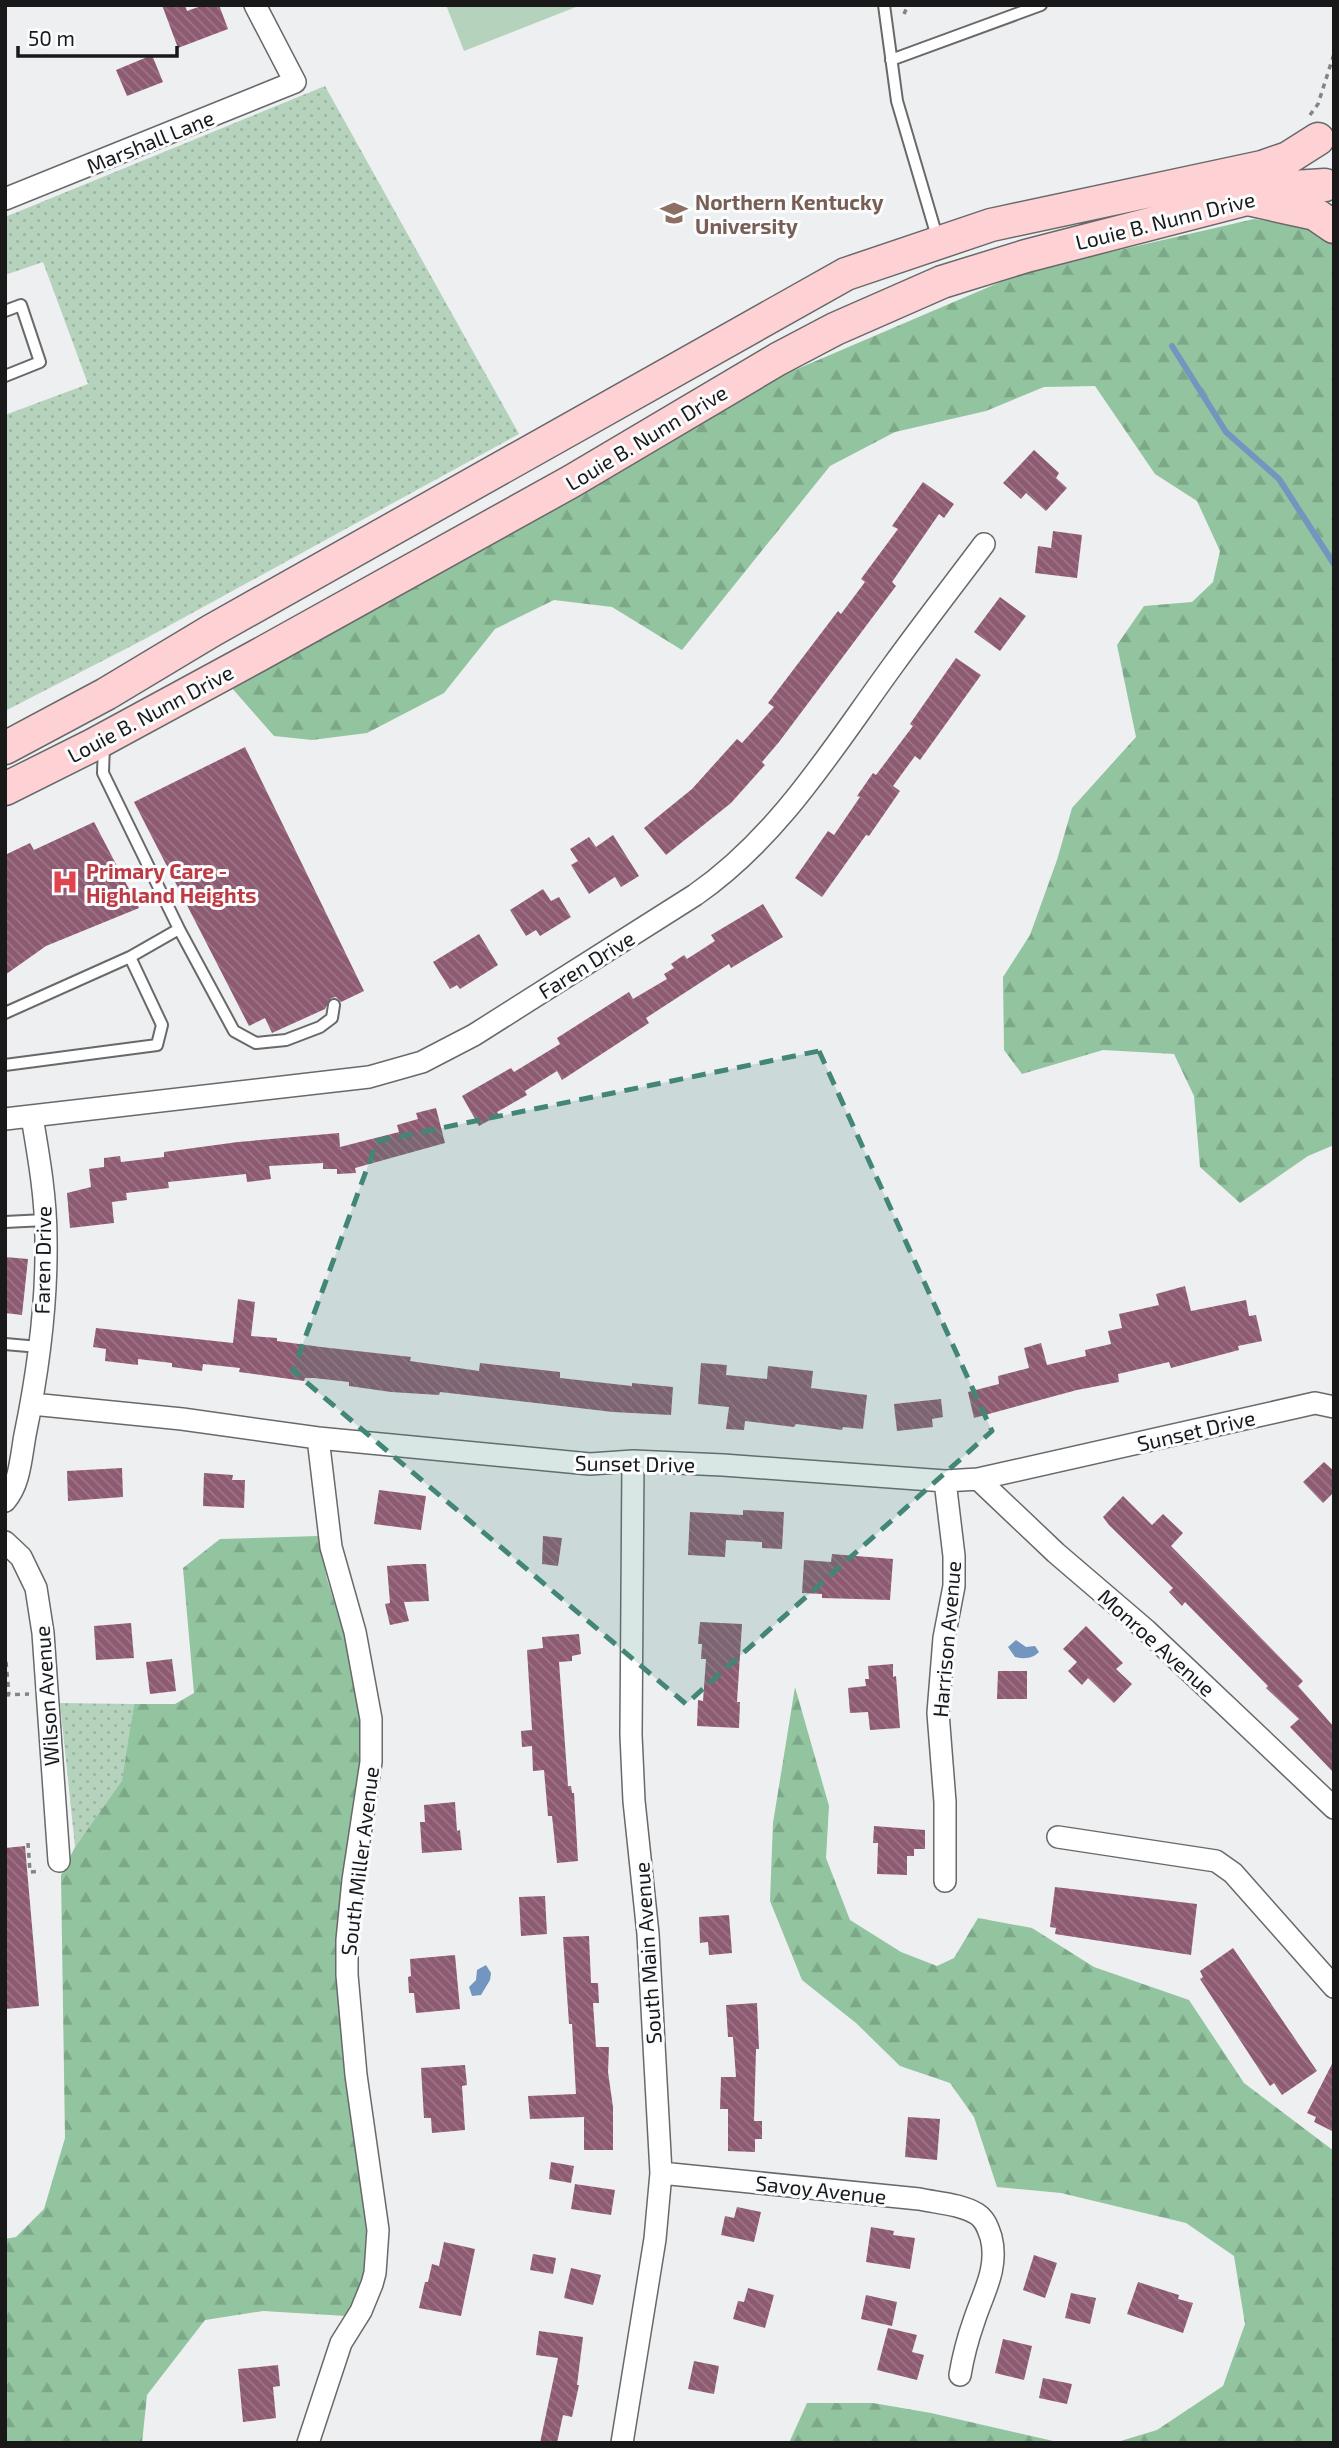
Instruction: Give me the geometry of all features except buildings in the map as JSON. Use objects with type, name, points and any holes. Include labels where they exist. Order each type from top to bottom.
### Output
[{"type":"main road","name":"Louie B. Nunn Drive","points":[[5,748],[106,694],[211,631],[846,274],[991,225],[1262,167],[1288,158],[1319,126]]},
{"type":"main road","points":[[1319,126],[1315,162],[1329,189]]},
{"type":"main road","name":"Louie B. Nunn Drive","points":[[5,789],[87,764],[104,738],[560,488],[778,359],[835,329],[942,282],[1026,256],[1293,187],[1329,189]]},
{"type":"main road","points":[[1247,199],[1315,215],[1334,228]]},
{"type":"street","name":"Marshall Lane","points":[[5,199],[295,82],[255,5]]},
{"type":"street","name":"Faren Drive","points":[[5,1119],[369,1077],[422,1062],[474,1035],[695,895],[756,845],[837,745],[984,544]]},
{"type":"street","name":"Faren Drive","points":[[32,1117],[45,1220],[46,1262],[32,1404]]},
{"type":"street","name":"Sunset Drive","points":[[32,1404],[182,1419],[318,1438],[590,1464],[633,1461],[735,1466],[945,1482],[978,1479],[1315,1403],[1334,1408]]},
{"type":"street","points":[[5,1501],[12,1493],[19,1471],[32,1404]]},
{"type":"street","name":"South Miller Avenue","points":[[308,2443],[341,2343],[361,2311],[372,2284],[378,2230],[356,2075],[347,1975],[347,1940],[353,1880],[371,1762],[371,1719],[355,1632],[331,1547],[318,1438]]},
{"type":"street","name":"South Main Avenue","points":[[622,2443],[655,2239],[661,2173],[648,1934],[634,1801],[631,1735],[633,1461]]},
{"type":"street","name":"Monroe Avenue","points":[[978,1479],[1056,1553],[1146,1630],[1334,1808]]},
{"type":"street","name":"Harrison Avenue","points":[[944,1881],[945,1802],[938,1713],[944,1639],[954,1586],[954,1556],[945,1482]]},
{"type":"street","name":"Wilson Avenue","points":[[5,1542],[21,1557],[36,1588],[43,1633],[59,1861]]},
{"type":"street","points":[[1058,1838],[1216,1861],[1233,1873],[1334,1987]]},
{"type":"street","name":"Savoy Avenue","points":[[661,2173],[919,2199],[954,2206],[979,2216],[988,2228],[994,2261],[974,2320],[960,2375]]},
{"type":"lane","points":[[884,5],[897,101],[939,242]]},
{"type":"lane","points":[[891,60],[1041,5]]},
{"type":"lane","points":[[5,311],[21,305],[40,362],[5,376]]},
{"type":"lane","points":[[87,764],[234,1031],[256,1043],[286,1040],[320,1027],[332,1018],[334,1005]]},
{"type":"lane","points":[[5,1013],[130,957],[178,929]]},
{"type":"lane","points":[[5,1065],[157,1045],[162,1026],[130,957]]},
{"type":"lane","points":[[5,1222],[45,1220]]},
{"type":"lane","points":[[5,1344],[39,1347]]},
{"type":"path","points":[[904,15],[908,5]]},
{"type":"path","points":[[1319,126],[1318,104],[1334,54]]},
{"type":"path","points":[[6,1661],[7,1695],[31,1693]]},
{"type":"highlighted area","points":[[819,1051],[992,1431],[686,1704],[293,1371],[377,1141]]},
{"type":"green space","points":[[446,5],[581,5],[464,51]]},
{"type":"green space","points":[[325,86],[519,434],[143,640],[5,711],[5,415],[88,384],[43,262],[5,275],[5,217]]},
{"type":"green space","points":[[1254,219],[1316,228],[1334,246],[1334,1145],[1308,1156],[1240,1203],[1200,1167],[1194,1096],[1174,1054],[1103,1050],[1022,1074],[1004,1050],[1003,977],[1030,935],[1072,808],[1136,737],[1117,645],[1144,606],[1192,602],[1213,582],[1220,551],[1197,501],[1155,474],[1095,386],[1044,387],[986,411],[895,432],[830,466],[682,650],[612,607],[554,600],[495,629],[444,693],[367,733],[312,740],[274,736],[231,687],[762,384],[1024,272]]},
{"type":"green space","points":[[318,1536],[327,1579],[357,1675],[363,1735],[360,1789],[342,1898],[370,2227],[365,2280],[346,2316],[263,2311],[205,2320],[147,2395],[142,2443],[5,2443],[5,2239],[16,2237],[44,2209],[65,2138],[61,1875],[75,1847],[122,1781],[134,1704],[175,1704],[194,1693],[183,1568],[220,1539]]},
{"type":"green space","points":[[795,1687],[829,1806],[826,1858],[850,1920],[901,1952],[937,1966],[954,1958],[978,1918],[1032,1928],[1094,1967],[1189,2000],[1244,2083],[1334,2151],[1334,2443],[1114,2443],[1157,2430],[1223,2386],[1245,2324],[1234,2256],[1186,2223],[1061,2193],[997,2187],[974,2117],[950,2083],[900,2066],[856,2023],[802,1980],[770,1901],[773,1823]]},
{"type":"green space","points":[[60,1703],[134,1704],[123,1781],[75,1847]]},
{"type":"green space","points":[[807,2403],[873,2403],[931,2413],[1062,2443],[789,2443]]},
{"type":"water","points":[[1016,1640],[1026,1647],[1035,1646],[1039,1652],[1028,1658],[1015,1657],[1008,1647]]},
{"type":"water","points":[[486,1965],[491,1973],[490,1980],[481,1995],[472,1996],[469,1987],[476,1980],[477,1970]]},
{"type":"waterway","points":[[1172,346],[1226,432],[1279,479],[1334,564]]},
{"type":"place","name":"Northern Kentucky University","points":[[674,213]]},
{"type":"place","name":"Primary Care - Highland Heights","points":[[65,882]]}]
